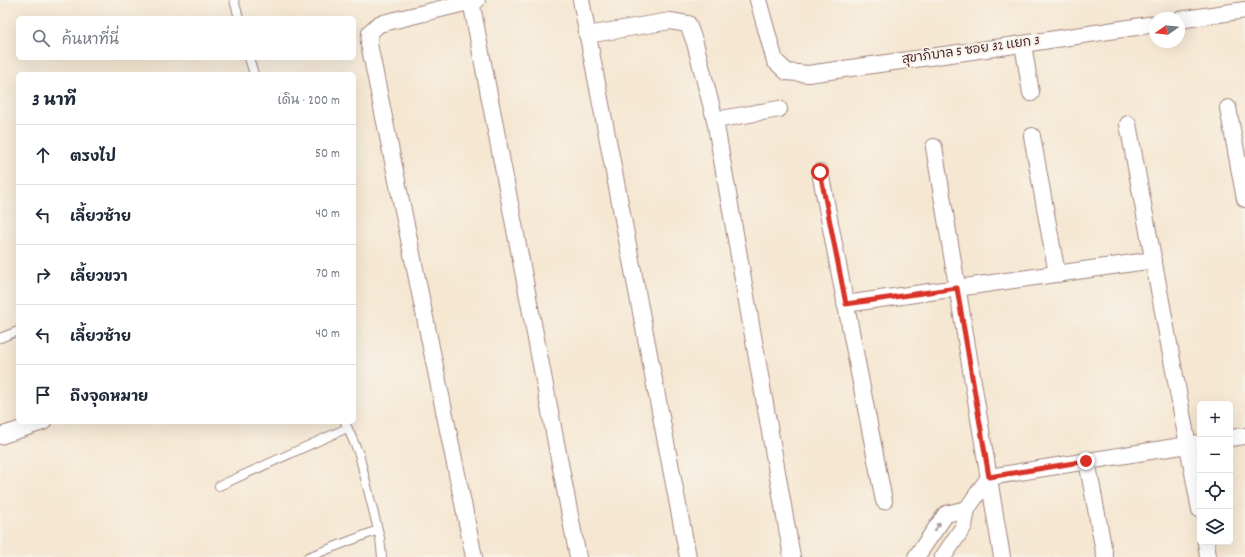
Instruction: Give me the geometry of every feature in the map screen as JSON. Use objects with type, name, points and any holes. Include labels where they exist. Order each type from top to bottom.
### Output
[{"type":"street","points":[[581,0],[688,557]]},
{"type":"street","name":"สุขาภิบาล 5 ซอย 32 แยก 3","points":[[758,0],[775,61],[787,72],[808,74],[1149,25]]},
{"type":"street","points":[[474,557],[369,44],[370,32],[379,24],[474,1],[578,557]]},
{"type":"street","points":[[1185,19],[1245,10]]},
{"type":"street","points":[[587,35],[670,21],[688,24],[695,43],[716,120],[792,557]]},
{"type":"street","points":[[1023,44],[1031,93]]},
{"type":"street","points":[[1228,108],[1245,199]]},
{"type":"street","points":[[716,120],[779,109]]},
{"type":"street","points":[[1128,124],[1154,260],[1194,444],[1200,509]]},
{"type":"street","points":[[1032,136],[1057,274]]},
{"type":"street","points":[[934,147],[1002,557]]},
{"type":"street","points":[[820,172],[884,501]]},
{"type":"street","points":[[846,304],[1154,260]]},
{"type":"street","points":[[0,436],[37,424]]},
{"type":"street","points":[[1233,438],[1245,436]]},
{"type":"street","points":[[943,557],[964,526],[967,509],[989,477],[1194,444]]},
{"type":"street","points":[[1086,461],[1105,557]]},
{"type":"street","points":[[916,557],[946,514],[967,509]]},
{"type":"street","points":[[1206,545],[1208,557]]},
{"type":"lane","points":[[234,0],[238,16]]},
{"type":"lane","points":[[250,60],[253,72]]},
{"type":"lane","points":[[0,338],[16,332]]},
{"type":"lane","points":[[219,486],[346,425],[359,454],[378,530],[382,557]]},
{"type":"lane","points":[[308,557],[378,530]]},
{"type":"route","points":[[820,172],[846,304],[957,288],[989,477],[1086,461]]}]
